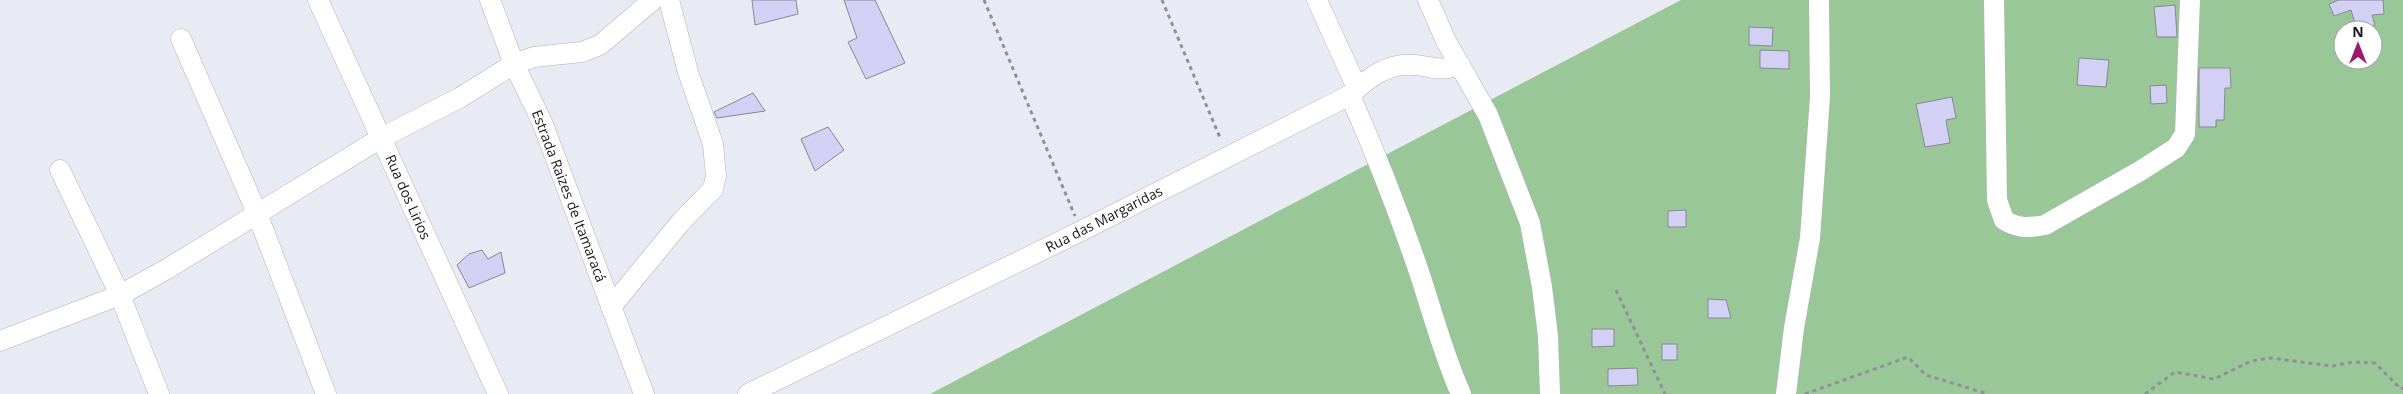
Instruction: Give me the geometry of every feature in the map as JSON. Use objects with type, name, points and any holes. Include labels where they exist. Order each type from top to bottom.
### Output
[{"type":"street","name":"Rua dos Lirios","points":[[318,0],[498,394]]},
{"type":"street","name":"Estrada Raizes de Itamaracá","points":[[490,0],[514,64],[542,122],[644,394]]},
{"type":"street","points":[[0,341],[120,295],[167,269],[381,138],[461,97],[514,64],[534,57],[582,52],[600,45],[653,0]]},
{"type":"street","points":[[611,307],[680,223],[713,189],[716,176],[713,144],[688,72],[669,0]]},
{"type":"street","points":[[1317,0],[1354,92],[1461,394]]},
{"type":"street","points":[[1428,0],[1446,41],[1488,115],[1530,223],[1541,277],[1547,326],[1550,394]]},
{"type":"street","points":[[1786,394],[1794,328],[1810,238],[1820,98],[1819,0]]},
{"type":"street","points":[[1994,0],[1997,200],[2004,220],[2016,227],[2030,228],[2046,225],[2176,148],[2185,134],[2190,0]]},
{"type":"street","points":[[181,39],[257,213],[326,394]]},
{"type":"street","name":"Rua das Margaridas","points":[[748,394],[1081,231],[1354,92],[1376,74],[1387,68],[1413,65],[1441,70],[1460,64]]},
{"type":"street","points":[[60,170],[120,295],[159,394]]},
{"type":"path","points":[[984,0],[1081,231]]},
{"type":"path","points":[[1162,0],[1228,156]]},
{"type":"path","points":[[1616,290],[1666,394]]},
{"type":"path","points":[[1805,394],[1908,357],[1926,375],[1988,394]]},
{"type":"path","points":[[2146,394],[2175,372],[2214,379],[2251,361],[2271,358],[2332,366],[2354,362],[2374,363],[2401,389],[2403,388]]},
{"type":"green space","points":[[1681,0],[2403,0],[2403,394],[930,394]]},
{"type":"building","points":[[752,0],[796,0],[798,14],[755,25]]},
{"type":"building","points":[[844,0],[875,0],[905,63],[866,79],[848,42],[857,38]]},
{"type":"building","points":[[2339,0],[2383,0],[2384,14],[2372,15],[2374,20],[2354,20],[2351,10],[2334,16],[2329,4]]},
{"type":"building","points":[[2175,5],[2177,37],[2157,37],[2154,7]]},
{"type":"building","points":[[1749,27],[1773,28],[1772,46],[1749,45]]},
{"type":"building","points":[[1760,50],[1789,51],[1789,69],[1760,68]]},
{"type":"building","points":[[2079,58],[2109,60],[2106,87],[2077,85]]},
{"type":"building","points":[[2199,68],[2230,68],[2231,88],[2225,88],[2224,120],[2216,120],[2216,127],[2199,127]]},
{"type":"building","points":[[2166,85],[2167,103],[2151,104],[2150,86]]},
{"type":"building","points":[[753,93],[765,111],[717,118],[714,112]]},
{"type":"building","points":[[1952,97],[1956,118],[1946,120],[1950,143],[1925,147],[1916,104]]},
{"type":"building","points":[[828,127],[844,150],[815,171],[801,139]]},
{"type":"building","points":[[1686,210],[1686,227],[1668,227],[1668,211]]},
{"type":"building","points":[[482,250],[488,259],[501,252],[505,273],[469,288],[457,265],[469,254]]},
{"type":"building","points":[[1708,299],[1726,300],[1731,318],[1708,318]]},
{"type":"building","points":[[1592,329],[1614,329],[1614,346],[1592,347]]},
{"type":"building","points":[[1662,344],[1677,344],[1677,360],[1662,360]]},
{"type":"building","points":[[1637,368],[1638,385],[1608,386],[1608,369]]}]
